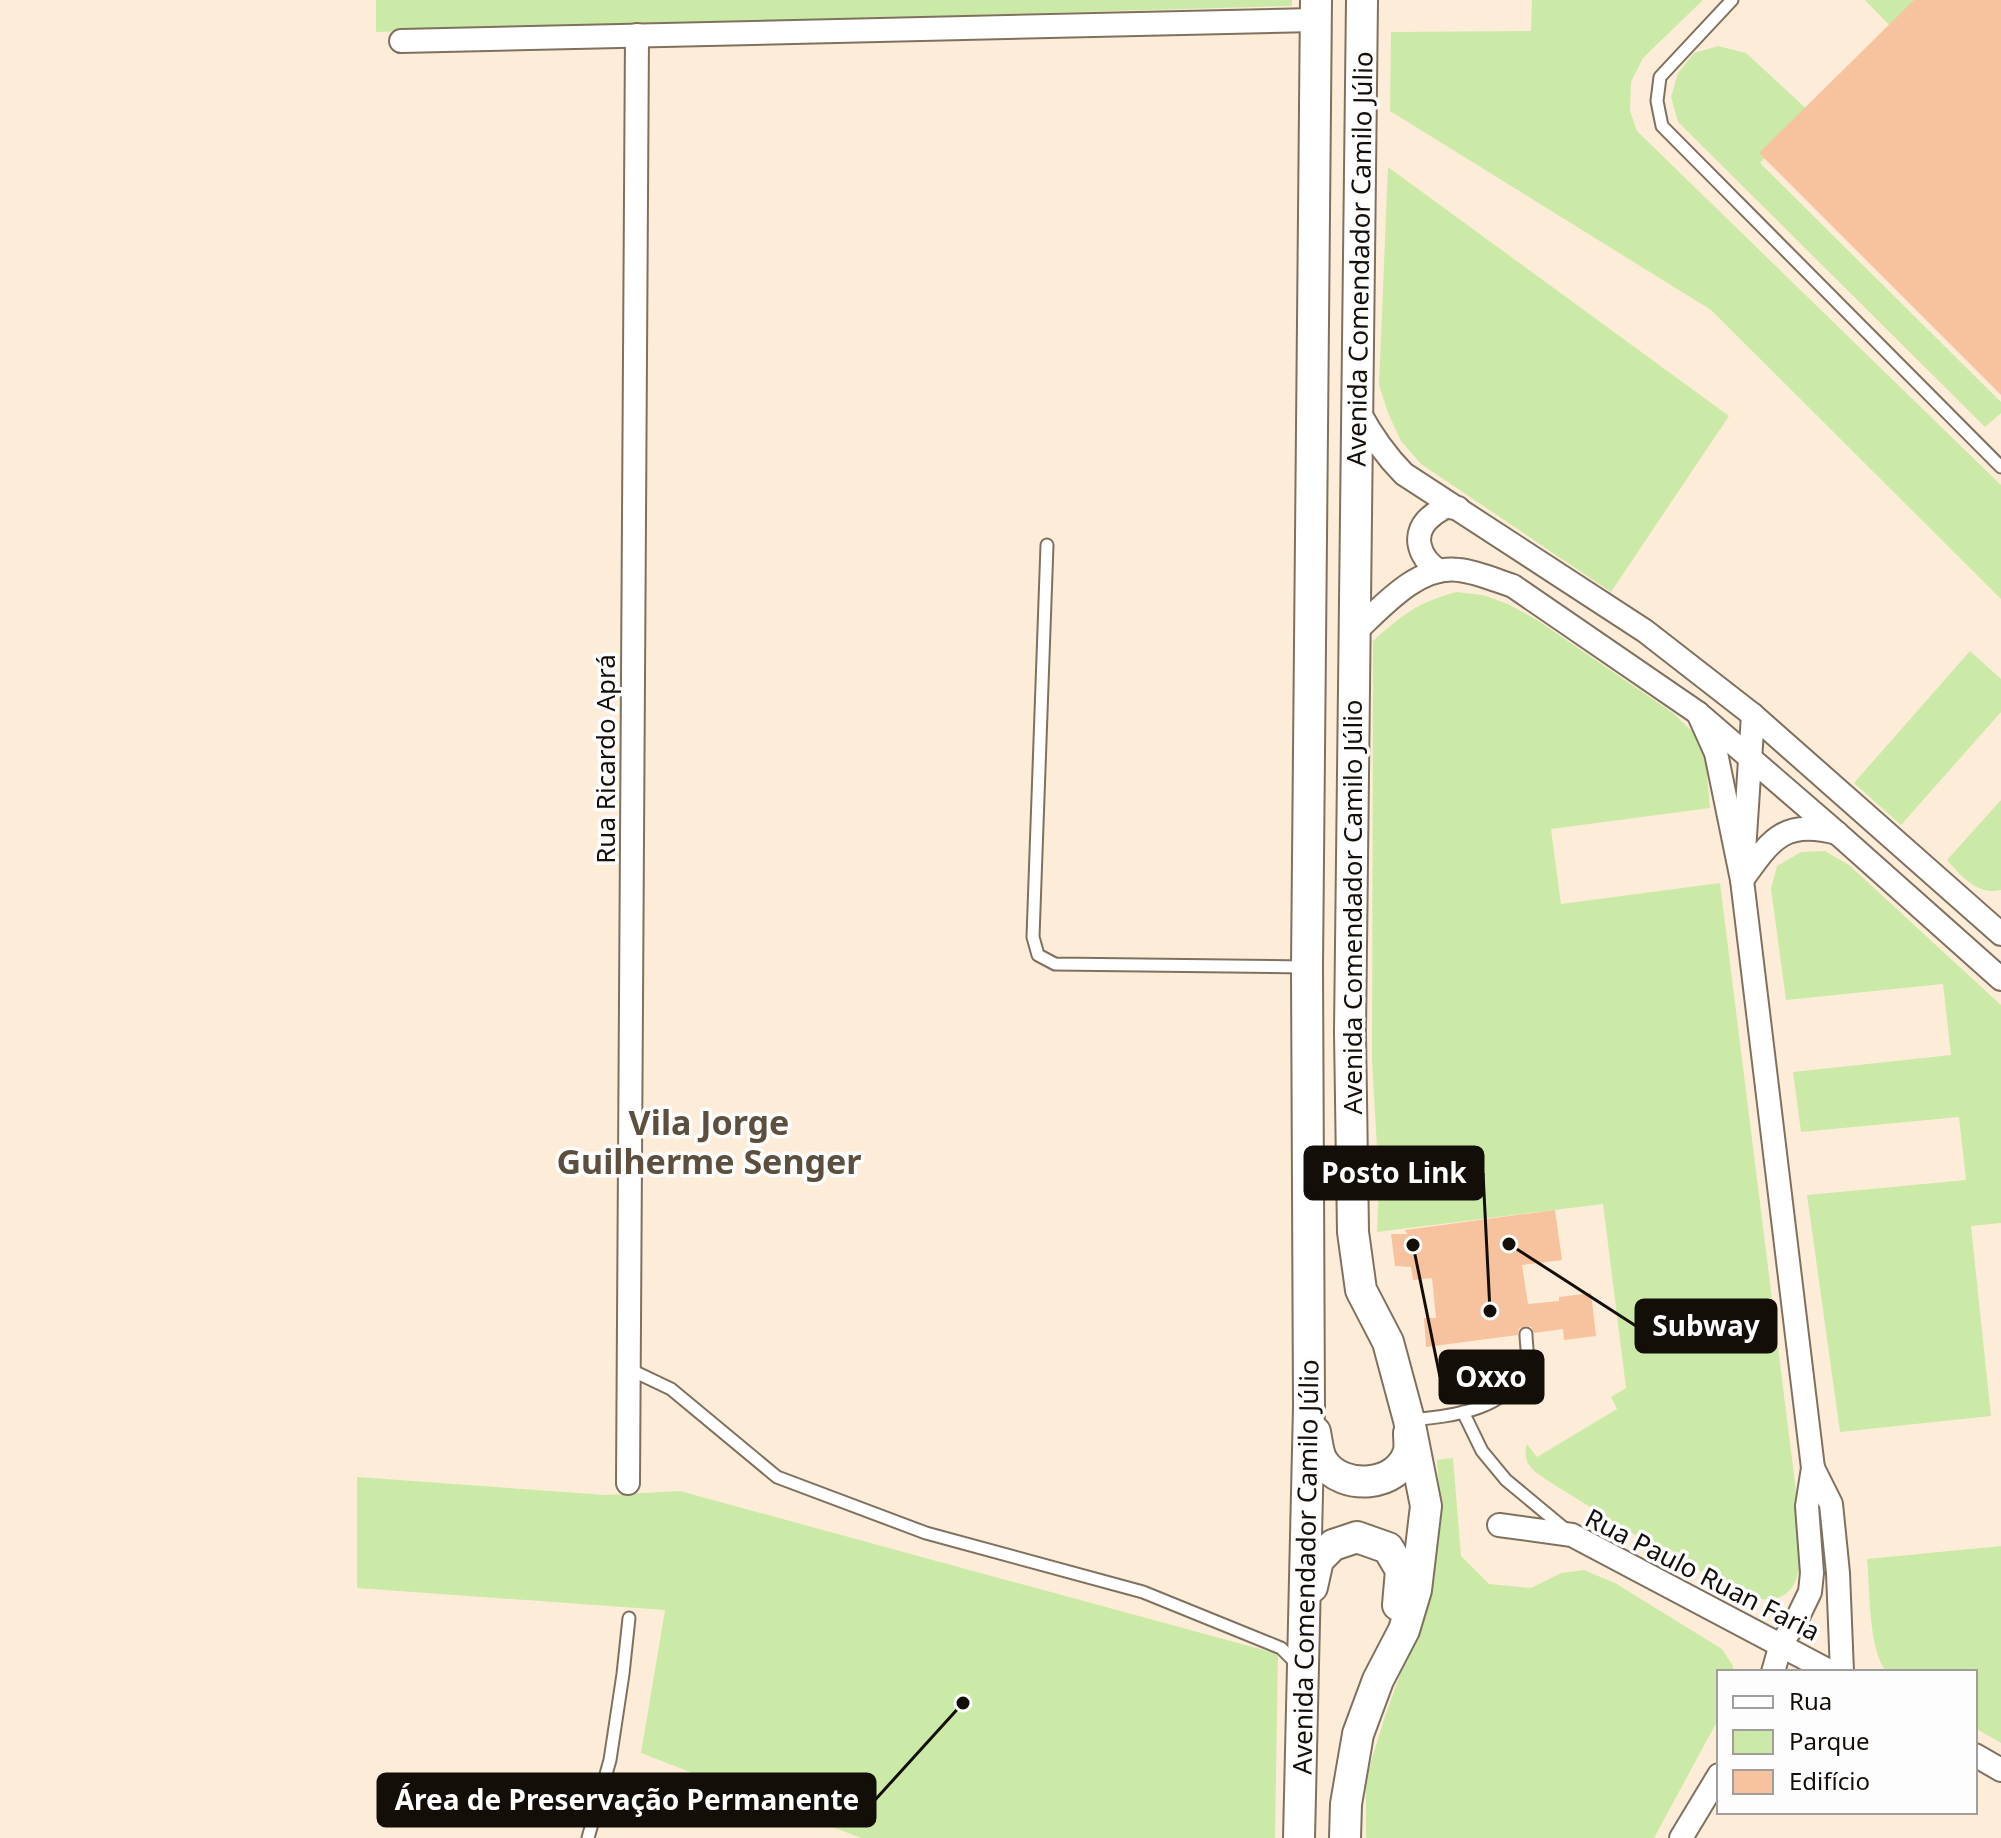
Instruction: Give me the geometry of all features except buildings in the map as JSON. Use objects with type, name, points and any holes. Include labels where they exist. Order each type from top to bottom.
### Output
[{"type":"main road","name":"Avenida Comendador Camilo Júlio","points":[[1345,1838],[1346,1804],[1358,1734],[1378,1680],[1404,1630],[1416,1590],[1426,1506],[1409,1420],[1388,1342],[1361,1290],[1353,1232],[1350,1032],[1362,0]]},
{"type":"main road","name":"Avenida Comendador Camilo Júlio","points":[[1299,1838],[1309,1407],[1307,967],[1316,10]]},
{"type":"main road","points":[[1309,1407],[1321,1461],[1335,1475],[1361,1482],[1386,1477],[1399,1469],[1409,1451],[1409,1420]]},
{"type":"main road","points":[[1304,1617],[1318,1560],[1333,1545],[1357,1537],[1388,1548],[1401,1570],[1398,1607],[1382,1656],[1378,1680]]},
{"type":"street","points":[[401,41],[1316,10]]},
{"type":"street","name":"Rua Ricardo Aprá","points":[[628,1483],[637,35]]},
{"type":"street","points":[[1357,407],[1372,437],[1404,474],[1645,631],[1751,713],[2001,934]]},
{"type":"street","points":[[1439,571],[1424,557],[1419,542],[1420,529],[1444,508],[1458,508]]},
{"type":"street","points":[[1354,633],[1397,594],[1422,577],[1439,571],[1456,569],[1513,586],[1698,713],[2001,979]]},
{"type":"street","points":[[1719,765],[1718,745],[1725,721],[1731,713],[1739,710],[1751,713]]},
{"type":"street","points":[[1698,713],[1719,765],[1742,880],[1813,1468],[1807,1506],[1812,1573],[1810,1592],[1781,1644],[1774,1670]]},
{"type":"street","points":[[1742,880],[1751,713]]},
{"type":"street","points":[[1742,880],[1774,839],[1787,832],[1809,827],[1837,833]]},
{"type":"street","points":[[1813,1468],[1831,1504],[1842,1625],[1842,1670]]},
{"type":"street","name":"Rua Paulo Ruan Faria","points":[[1499,1525],[1572,1535],[1781,1644],[1818,1669]]},
{"type":"street","points":[[1818,1669],[1842,1625]]},
{"type":"street","points":[[1977,1756],[2001,1770]]},
{"type":"street","points":[[1681,1838],[1717,1778]]},
{"type":"lane","points":[[1732,0],[1660,77],[1657,101],[1662,126],[2001,467]]},
{"type":"lane","points":[[1047,545],[1033,937],[1038,955],[1055,964],[1307,967]]},
{"type":"lane","points":[[1409,1420],[1439,1417],[1488,1405],[1509,1390],[1521,1374],[1528,1356],[1526,1334]]},
{"type":"lane","points":[[629,1369],[671,1389],[777,1477],[926,1533],[1143,1592],[1281,1648],[1304,1671]]},
{"type":"lane","points":[[1463,1412],[1482,1451],[1506,1480],[1572,1535]]},
{"type":"lane","points":[[588,1838],[610,1760],[629,1618]]},
{"type":"green space","points":[[376,0],[1292,0],[1292,6],[376,32]]},
{"type":"green space","points":[[1532,0],[1703,0],[1643,58],[1631,82],[1630,111],[1637,131],[2001,485],[2001,599],[1711,310],[1390,111],[1391,32],[1531,31]]},
{"type":"green space","points":[[1865,0],[1923,0],[1893,29]]},
{"type":"green space","points":[[1718,46],[1746,53],[1810,112],[1760,163],[2001,402],[2001,413],[1985,427],[1678,122],[1671,97],[1678,73],[1694,53]]},
{"type":"green space","points":[[1388,167],[1729,416],[1611,592],[1421,464],[1401,441],[1379,385]]},
{"type":"green space","points":[[1456,592],[1483,595],[1537,620],[1673,713],[1696,735],[1705,753],[1710,808],[1551,829],[1561,904],[1720,883],[1800,1523],[1801,1554],[1796,1581],[1779,1598],[1746,1596],[1640,1538],[1545,1479],[1527,1460],[1527,1444],[1537,1457],[1617,1409],[1611,1397],[1626,1388],[1603,1204],[1377,1232],[1379,1182],[1372,1062],[1373,641],[1411,610]]},
{"type":"green space","points":[[1970,651],[2001,679],[2001,712],[1901,825],[1854,783]]},
{"type":"green space","points":[[2001,800],[2001,890],[1985,890],[1971,883],[1947,860]]},
{"type":"green space","points":[[1825,851],[1849,865],[2001,1005],[2001,1223],[1971,1226],[1991,1416],[1840,1432],[1807,1195],[1966,1180],[1959,1117],[1801,1132],[1793,1072],[1951,1055],[1943,984],[1786,1000],[1771,889],[1777,866],[1801,852]]},
{"type":"green space","points":[[1453,1458],[1461,1556],[1489,1584],[1531,1588],[1561,1573],[1584,1570],[1615,1583],[1722,1649],[1733,1666],[1734,1670],[1717,1670],[1717,1722],[1654,1838],[1366,1838],[1366,1778],[1419,1622],[1440,1506],[1437,1460]]},
{"type":"green space","points":[[357,1477],[606,1495],[680,1491],[1278,1654],[1275,1838],[861,1838],[641,1753],[665,1610],[357,1588]]},
{"type":"green space","points":[[2001,1546],[2001,1743],[1977,1729],[1977,1670],[1886,1670],[1873,1635],[1867,1559]]},
{"type":"place","name":"Subway","points":[[1509,1244]]},
{"type":"place","name":"Oxxo","points":[[1413,1245]]},
{"type":"place","name":"Posto Link","points":[[1490,1311]]},
{"type":"place","name":"Área de Preservação Permanente","points":[[963,1703]]},
{"type":"district","name":"Vila Jorge Guilherme Senger","points":[[709,1142]]}]
